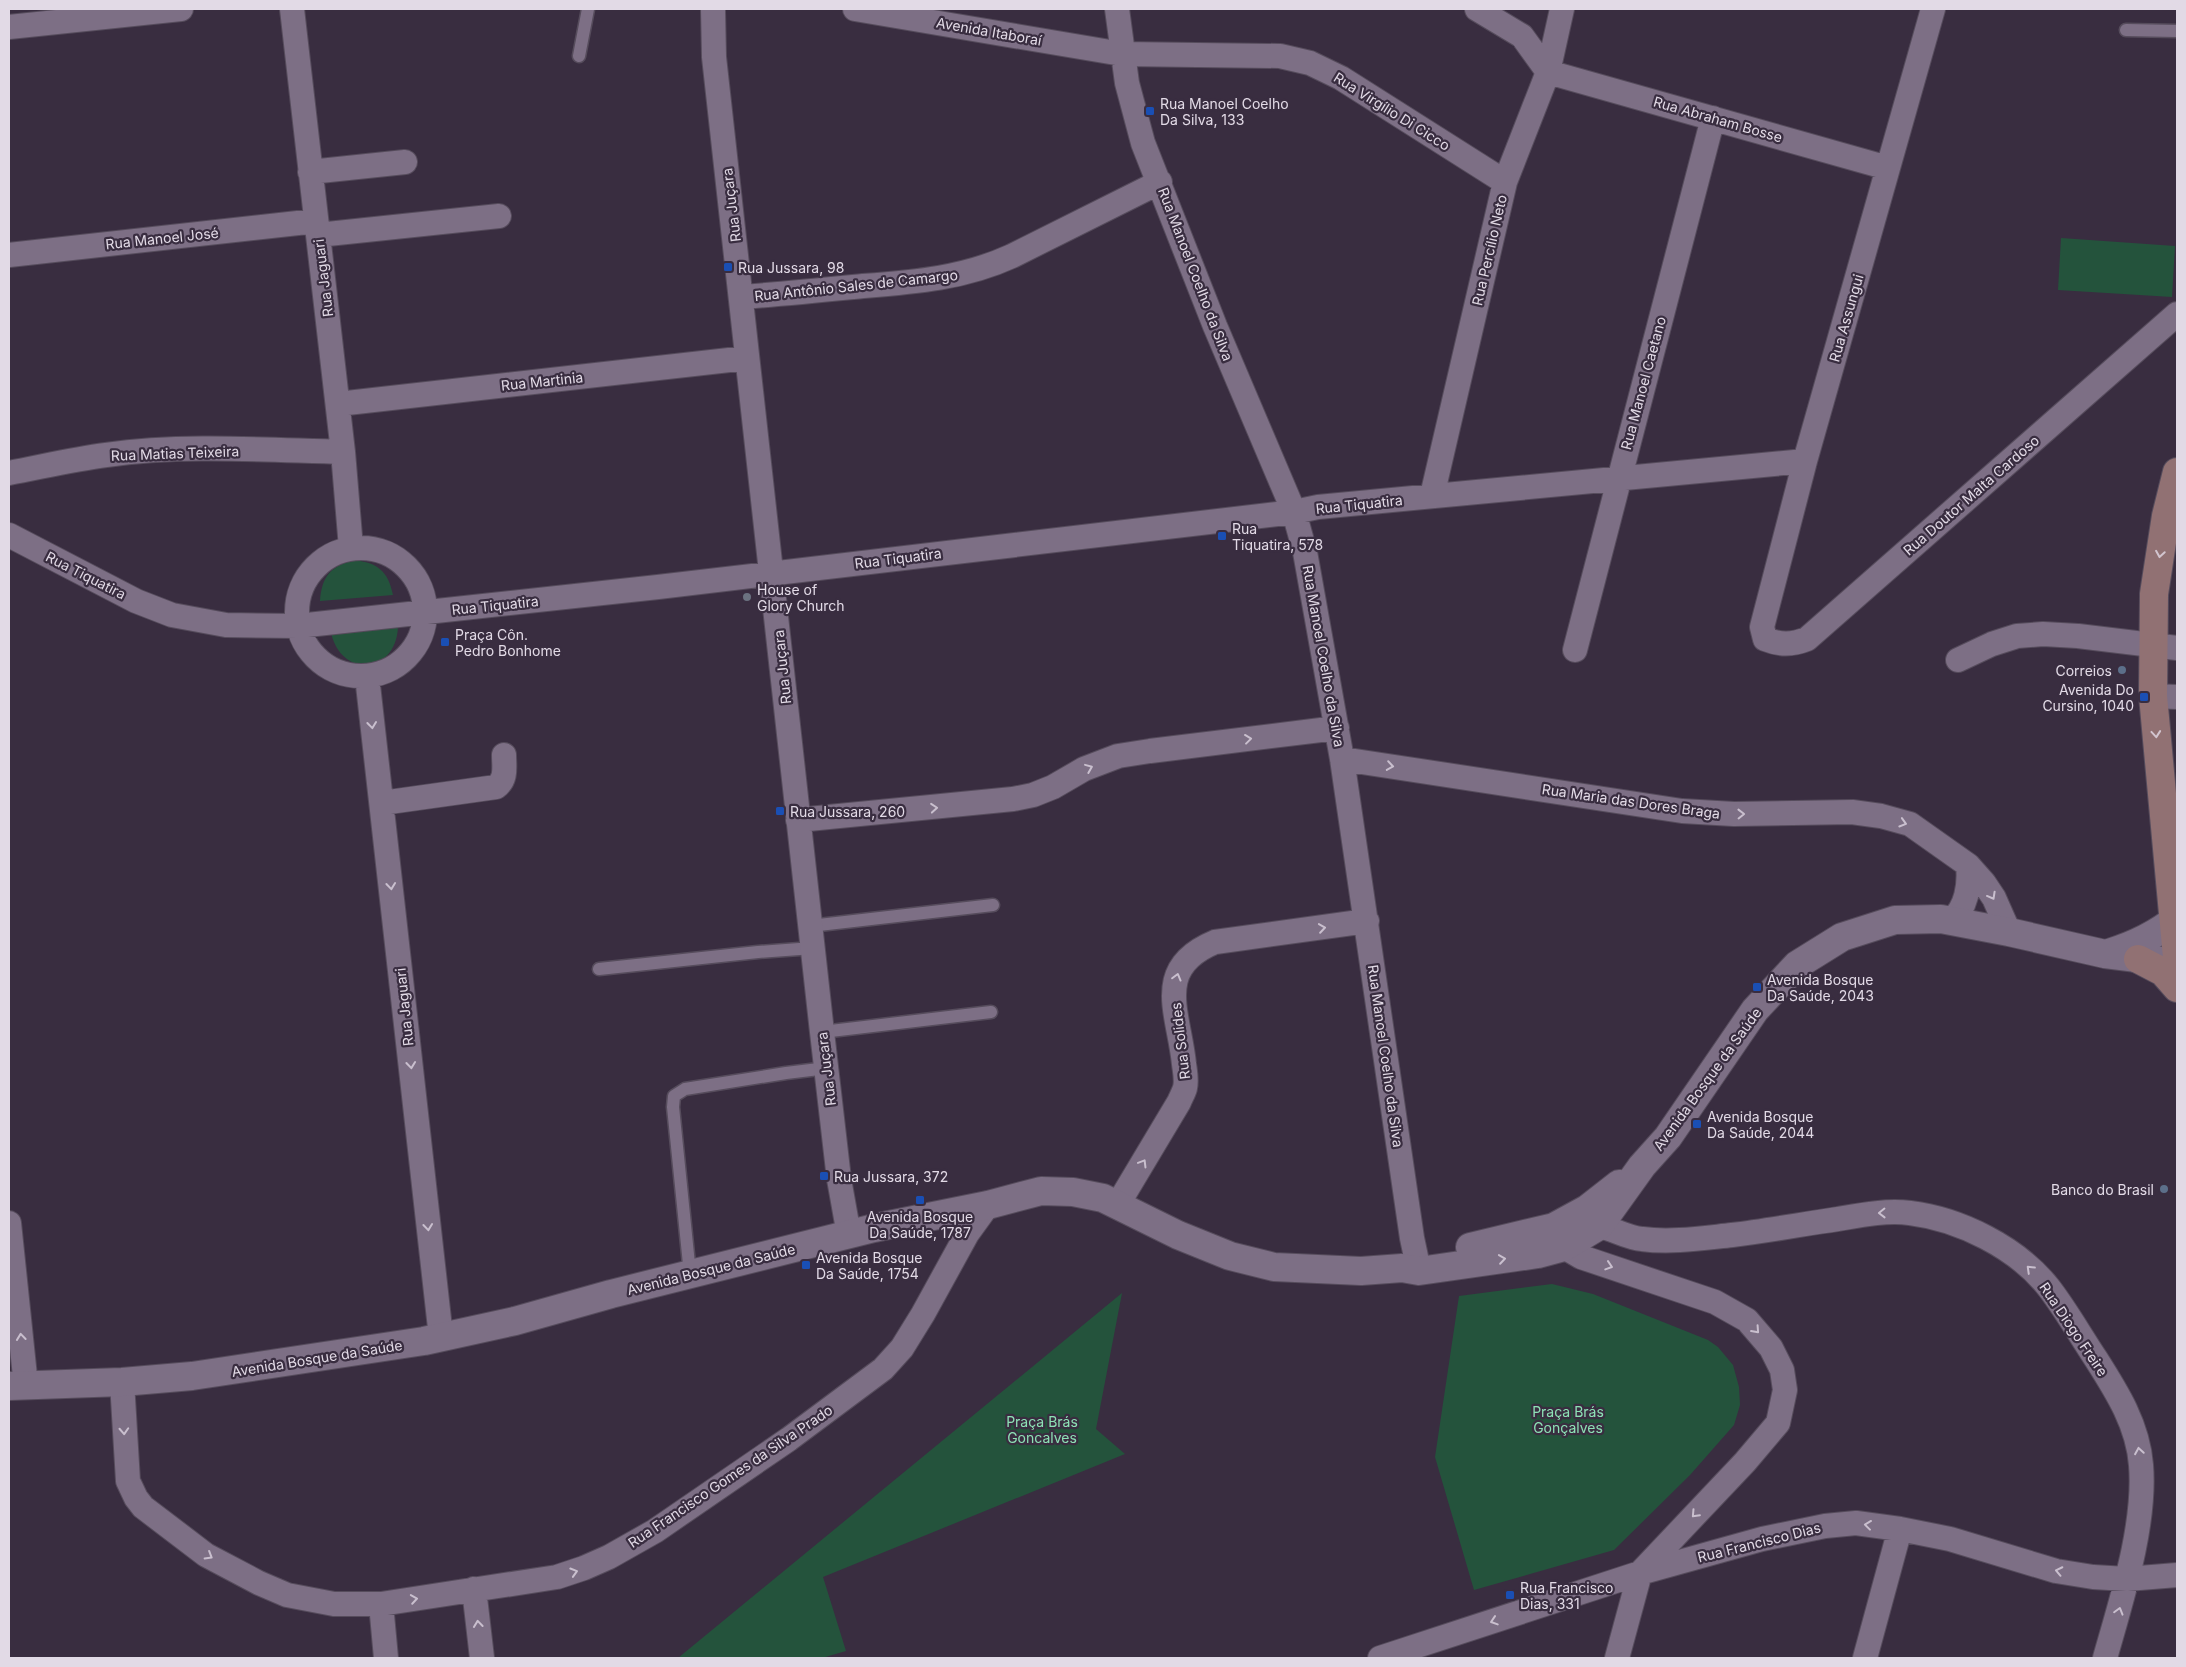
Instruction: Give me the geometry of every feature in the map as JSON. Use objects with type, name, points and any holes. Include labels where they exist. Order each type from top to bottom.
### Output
[{"type":"main road","points":[[2177,472],[2171,517],[2154,594],[2165,646],[2165,696],[2177,958]]},
{"type":"main road","points":[[2138,959],[2163,972],[2177,988]]},
{"type":"street","points":[[9,27],[181,9]]},
{"type":"street","name":"Rua Jaguari","points":[[292,9],[338,404],[351,548]]},
{"type":"street","name":"Rua Juçara","points":[[712,9],[714,57],[811,937],[839,1179],[850,1235]]},
{"type":"street","name":"Avenida Itaboraí","points":[[855,9],[1122,54]]},
{"type":"street","name":"Rua Manoel Coelho da Silva","points":[[1118,9],[1122,54],[1134,114],[1143,143],[1160,182],[1215,326],[1294,512],[1309,568],[1337,728],[1367,921],[1412,1238],[1413,1266]]},
{"type":"street","points":[[1477,9],[1522,36],[1548,72]]},
{"type":"street","name":"Rua Percílio Neto","points":[[1432,496],[1505,182],[1548,72],[1562,9]]},
{"type":"street","name":"Rua Assungui","points":[[1762,627],[1805,462],[1933,9]]},
{"type":"street","name":"Rua Virgílio Di Cicco","points":[[1122,54],[1280,56],[1310,63],[1341,78],[1505,182]]},
{"type":"street","name":"Rua Abraham Bosse","points":[[1548,72],[1888,168]]},
{"type":"street","name":"Rua Manoel Caetano","points":[[1575,650],[1618,478],[1713,118]]},
{"type":"street","points":[[310,172],[405,162]]},
{"type":"street","name":"Rua Antônio Sales de Camargo","points":[[741,297],[905,282],[967,274],[1012,256],[1160,182]]},
{"type":"street","name":"Rua Manoel José","points":[[9,255],[317,228],[499,216]]},
{"type":"street","name":"Rua Doutor Malta Cardoso","points":[[1762,627],[1765,639],[1775,643],[1788,645],[1807,639],[2177,314]]},
{"type":"street","name":"Rua Martinia","points":[[338,404],[747,358]]},
{"type":"street","name":"Rua Matias Teixeira","points":[[9,473],[106,455],[141,452],[194,449],[343,452]]},
{"type":"street","name":"Rua Tiquatira","points":[[9,534],[136,601],[172,615],[226,625],[298,626],[426,613],[1294,512],[1318,507],[1805,462]]},
{"type":"street","points":[[351,548],[380,550],[405,564],[421,586],[426,613],[424,631],[412,654],[392,669],[367,676],[344,674],[323,664],[307,647],[298,626],[298,599],[308,575],[328,557],[351,548]]},
{"type":"street","points":[[1958,660],[1992,644],[2017,636],[2043,634],[2165,646]]},
{"type":"street","name":"Rua Jaguari","points":[[367,676],[440,1330]]},
{"type":"street","points":[[798,820],[1013,799],[1046,790],[1084,769],[1118,756],[1337,728]]},
{"type":"street","points":[[382,803],[496,787],[502,783],[504,777],[504,755]]},
{"type":"street","name":"Rua Maria das Dores Braga","points":[[1342,759],[1682,811],[1734,814],[1852,812],[1881,816],[1910,824],[1968,865],[1994,898],[2009,932]]},
{"type":"street","points":[[1950,921],[1960,912],[1966,895],[1969,874],[1968,865]]},
{"type":"street","name":"Avenida Bosque da Saúde","points":[[18,1386],[122,1382],[192,1376],[276,1365],[440,1330],[515,1321],[690,1274],[1041,1191],[1073,1192],[1103,1198],[1178,1235],[1230,1256],[1274,1267],[1361,1270],[1413,1266],[1560,1232],[1599,1226],[1642,1166],[1668,1137],[1755,1010],[1797,965],[1842,937],[1895,920],[1941,919],[2106,954],[2166,961],[2177,958]]},
{"type":"street","points":[[2106,954],[2146,939],[2165,928],[2175,919]]},
{"type":"street","name":"Rua Solides","points":[[1118,1204],[1179,1102],[1185,1088],[1183,1056],[1175,1010],[1174,991],[1179,969],[1186,960],[1201,948],[1215,942],[1367,921]]},
{"type":"street","name":"Avenida Bosque da Saúde","points":[[1560,1232],[1642,1166]]},
{"type":"street","name":"Rua Francisco Gomes da Silva Prado","points":[[122,1382],[128,1481],[136,1498],[143,1507],[206,1555],[259,1583],[287,1595],[334,1604],[382,1604],[557,1577],[609,1557],[663,1526],[789,1439],[884,1368],[902,1348],[967,1234],[988,1205]]},
{"type":"street","name":"Rua Diogo Freire","points":[[1599,1226],[1640,1239],[1672,1239],[1731,1235],[1875,1213],[1908,1213],[1937,1218],[1965,1227],[2023,1262],[2048,1286],[2116,1391],[2130,1418],[2138,1444],[2142,1466],[2140,1505],[2127,1580],[2106,1658]]},
{"type":"street","points":[[9,1223],[18,1386]]},
{"type":"street","points":[[1560,1232],[1581,1257],[1715,1302],[1747,1320],[1771,1348],[1782,1370],[1785,1390],[1778,1422],[1745,1462],[1640,1574],[1618,1658]]},
{"type":"street","points":[[1652,1280],[1652,1260],[1656,1253],[1672,1239]]},
{"type":"street","name":"Rua Francisco Dias","points":[[1381,1658],[1640,1574],[1768,1538],[1825,1526],[1856,1523],[1900,1529],[1950,1539],[2056,1571],[2093,1577],[2127,1580],[2177,1575]]},
{"type":"street","points":[[1864,1658],[1900,1529]]},
{"type":"street","points":[[474,1589],[482,1658]]},
{"type":"street","points":[[382,1604],[386,1658]]},
{"type":"lane","points":[[579,56],[588,9]]},
{"type":"lane","points":[[2126,30],[2177,31]]},
{"type":"lane","points":[[599,969],[758,952],[811,937],[993,905]]},
{"type":"lane","points":[[822,1032],[992,1012]]},
{"type":"lane","points":[[690,1274],[673,1108],[674,1096],[685,1089],[826,1068]]},
{"type":"green space","points":[[2061,238],[2175,246],[2172,297],[2058,290]]},
{"type":"green space","points":[[354,560],[370,563],[381,570],[388,580],[393,595],[320,601],[325,579],[333,569]]},
{"type":"green space","points":[[398,627],[395,643],[388,654],[379,662],[368,665],[357,664],[346,658],[337,648],[331,633]]},
{"type":"green space","name":"Praça Brás Gonçalves","points":[[1552,1284],[1593,1294],[1708,1340],[1718,1347],[1733,1365],[1739,1387],[1740,1405],[1734,1425],[1690,1475],[1614,1550],[1474,1590],[1435,1457],[1459,1296]]},
{"type":"green space","name":"Praça Brás Goncalves","points":[[1122,1293],[1096,1429],[1125,1454],[823,1577],[846,1651],[822,1658],[678,1658]]},
{"type":"place","name":"Rua Manoel Coelho Da Silva, 133","points":[[1150,111]]},
{"type":"place","name":"Rua Jussara, 98","points":[[728,267]]},
{"type":"place","name":"Rua Tiquatira, 578","points":[[1222,536]]},
{"type":"place","name":"House of Glory Church","points":[[747,597]]},
{"type":"place","name":"Praça Côn. Pedro Bonhome","points":[[445,642]]},
{"type":"place","name":"Correios","points":[[2122,670]]},
{"type":"place","name":"Avenida Do Cursino, 1040","points":[[2144,697]]},
{"type":"place","name":"Rua Jussara, 260","points":[[780,811]]},
{"type":"place","name":"Avenida Bosque Da Saúde, 2043","points":[[1757,987]]},
{"type":"place","name":"Avenida Bosque Da Saúde, 2044","points":[[1697,1124]]},
{"type":"place","name":"Rua Jussara, 372","points":[[824,1176]]},
{"type":"place","name":"Banco do Brasil","points":[[2164,1189]]},
{"type":"place","name":"Avenida Bosque Da Saúde, 1787","points":[[920,1200]]},
{"type":"place","name":"Avenida Bosque Da Saúde, 1754","points":[[806,1265]]},
{"type":"place","name":"Rua Francisco Dias, 331","points":[[1510,1595]]}]
